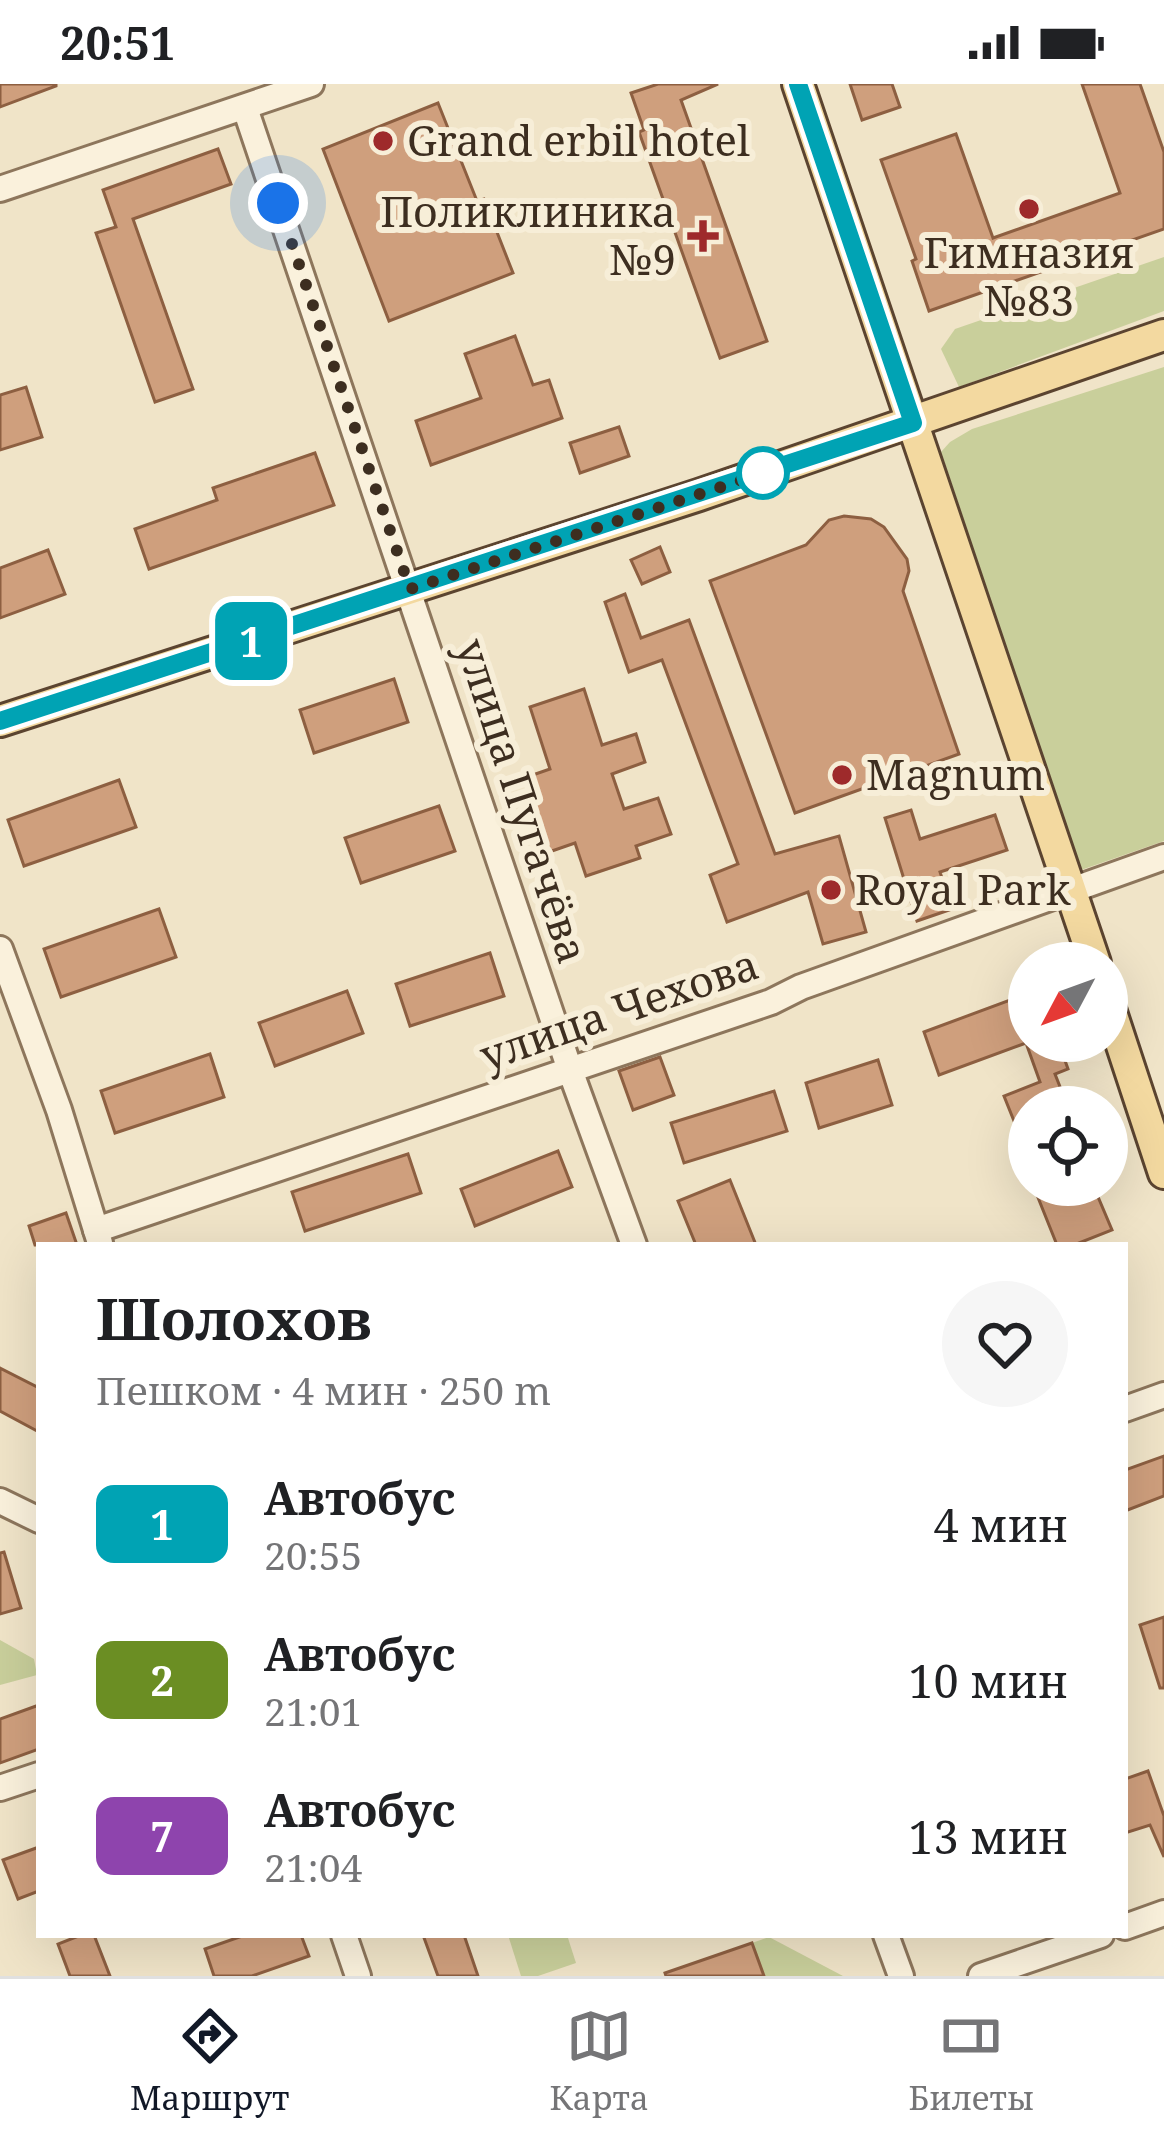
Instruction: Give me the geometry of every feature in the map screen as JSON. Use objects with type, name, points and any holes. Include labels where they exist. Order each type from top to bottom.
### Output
[{"type":"main road","points":[[798,84],[902,426],[1088,942]]},
{"type":"main road","points":[[0,721],[902,426],[1164,335]]},
{"type":"main road","points":[[1127,1062],[1164,1173]]},
{"type":"street","points":[[0,189],[311,84]]},
{"type":"street","name":"улица Пугачёва","points":[[244,108],[570,1070],[633,1242]]},
{"type":"street","name":"улица Чехова","points":[[99,1237],[771,1001],[1164,856]]},
{"type":"street","points":[[0,949],[99,1237]]},
{"type":"street","points":[[1128,1408],[1164,1395]]},
{"type":"street","points":[[0,1501],[36,1519]]},
{"type":"street","points":[[0,1788],[36,1776]]},
{"type":"street","points":[[1128,1926],[1164,1913]]},
{"type":"street","points":[[345,1938],[358,1976]]},
{"type":"street","points":[[887,1938],[901,1976]]},
{"type":"street","points":[[981,1976],[1092,1938]]},
{"type":"green space","points":[[1164,257],[1164,311],[959,387],[941,349],[955,329]]},
{"type":"green space","points":[[1164,367],[1164,841],[1081,870],[941,452],[972,429]]},
{"type":"green space","points":[[0,1640],[34,1659],[36,1675],[0,1685]]},
{"type":"green space","points":[[509,1938],[568,1938],[576,1963],[538,1976],[521,1976]]},
{"type":"green space","points":[[771,1938],[843,1976],[764,1976],[752,1943]]},
{"type":"building","points":[[0,84],[56,84],[56,86],[0,107]]},
{"type":"building","name":"Поликлиника №9","points":[[658,84],[718,84],[681,100],[767,341],[720,358],[639,132],[644,130],[631,93]]},
{"type":"building","points":[[850,84],[892,84],[900,107],[862,120]]},
{"type":"building","points":[[1082,84],[1140,84],[1164,152],[1164,229],[929,311],[881,160],[956,134],[993,238],[1120,193]]},
{"type":"building","points":[[438,103],[477,201],[484,199],[513,273],[389,321],[323,149]]},
{"type":"building","points":[[218,149],[231,184],[133,219],[193,389],[155,402],[96,233],[116,227],[103,190]]},
{"type":"building","points":[[515,336],[533,385],[549,380],[562,418],[431,465],[416,421],[481,398],[465,354]]},
{"type":"building","points":[[26,387],[42,437],[0,450],[0,395]]},
{"type":"building","points":[[619,427],[629,456],[580,473],[570,443]]},
{"type":"building","points":[[315,453],[334,505],[149,569],[135,529],[217,500],[213,488]]},
{"type":"building","points":[[844,516],[871,519],[884,527],[907,559],[903,591],[959,754],[795,813],[710,581],[806,545],[829,520]]},
{"type":"building","points":[[660,547],[670,572],[642,584],[631,560]]},
{"type":"building","points":[[48,550],[65,594],[0,618],[0,568]]},
{"type":"building","points":[[625,594],[641,638],[689,620],[775,854],[839,836],[866,932],[823,944],[808,892],[727,922],[710,875],[738,864],[662,660],[629,672],[605,602]]},
{"type":"building","points":[[394,679],[408,722],[314,753],[300,710]]},
{"type":"building","points":[[584,689],[602,745],[636,734],[645,762],[612,774],[624,809],[658,798],[671,834],[636,846],[640,858],[586,876],[575,843],[549,852],[524,778],[550,769],[530,707]]},
{"type":"building","points":[[119,780],[136,827],[24,866],[8,820]]},
{"type":"building","points":[[439,806],[455,851],[361,883],[345,838]]},
{"type":"building","points":[[911,810],[920,839],[995,815],[1007,850],[940,872],[952,909],[917,921],[885,818]]},
{"type":"building","points":[[159,909],[176,957],[61,997],[44,949]]},
{"type":"building","points":[[490,953],[504,996],[410,1026],[396,984]]},
{"type":"building","points":[[347,991],[363,1033],[275,1066],[259,1023]]},
{"type":"building","points":[[1008,1001],[1008,1050],[939,1075],[924,1032]]},
{"type":"building","points":[[210,1054],[224,1097],[115,1133],[101,1091]]},
{"type":"building","points":[[660,1057],[674,1095],[633,1110],[619,1071]]},
{"type":"building","points":[[878,1060],[892,1105],[819,1128],[806,1083]]},
{"type":"building","points":[[1033,1062],[1066,1062],[1068,1069],[1055,1074],[1060,1086],[1030,1086],[1040,1082]]},
{"type":"building","points":[[774,1091],[787,1131],[684,1163],[671,1123]]},
{"type":"building","points":[[558,1151],[572,1187],[475,1226],[461,1189]]},
{"type":"building","points":[[408,1154],[421,1193],[305,1231],[292,1192]]},
{"type":"building","points":[[730,1180],[755,1242],[695,1242],[678,1201]]},
{"type":"building","points":[[1041,1206],[1102,1206],[1112,1230],[1082,1242],[1056,1242]]},
{"type":"building","points":[[66,1213],[76,1242],[35,1245],[29,1226]]},
{"type":"building","points":[[0,1368],[36,1386],[36,1430],[0,1411]]},
{"type":"building","points":[[1164,1456],[1164,1496],[1128,1510],[1128,1469]]},
{"type":"building","points":[[4,1552],[21,1608],[0,1614],[0,1553]]},
{"type":"building","points":[[1164,1617],[1164,1688],[1160,1688],[1140,1625]]},
{"type":"building","points":[[36,1706],[36,1750],[0,1763],[0,1719]]},
{"type":"building","points":[[1148,1771],[1164,1816],[1164,1857],[1150,1825],[1128,1832],[1128,1778]]},
{"type":"building","points":[[36,1848],[36,1892],[18,1899],[3,1860]]},
{"type":"building","points":[[95,1938],[110,1976],[70,1976],[58,1944]]},
{"type":"building","points":[[236,1938],[302,1938],[309,1956],[252,1976],[214,1976],[205,1949]]},
{"type":"building","points":[[424,1938],[465,1938],[478,1976],[438,1976]]},
{"type":"building","points":[[752,1943],[764,1976],[666,1976],[665,1973]]},
{"type":"bus line","name":"1","points":[[0,721],[913,423],[798,84]]},
{"type":"place","name":"Grand erbil hotel","points":[[383,141]]},
{"type":"place","name":"Гимназия №83","points":[[1029,209]]},
{"type":"place","name":"Поликлиника №9","points":[[703,236]]},
{"type":"place","name":"Magnum","points":[[842,775]]},
{"type":"place","name":"Royal Park","points":[[831,890]]},
{"type":"route","points":[[278,203],[410,589],[776,469],[763,473]]}]
